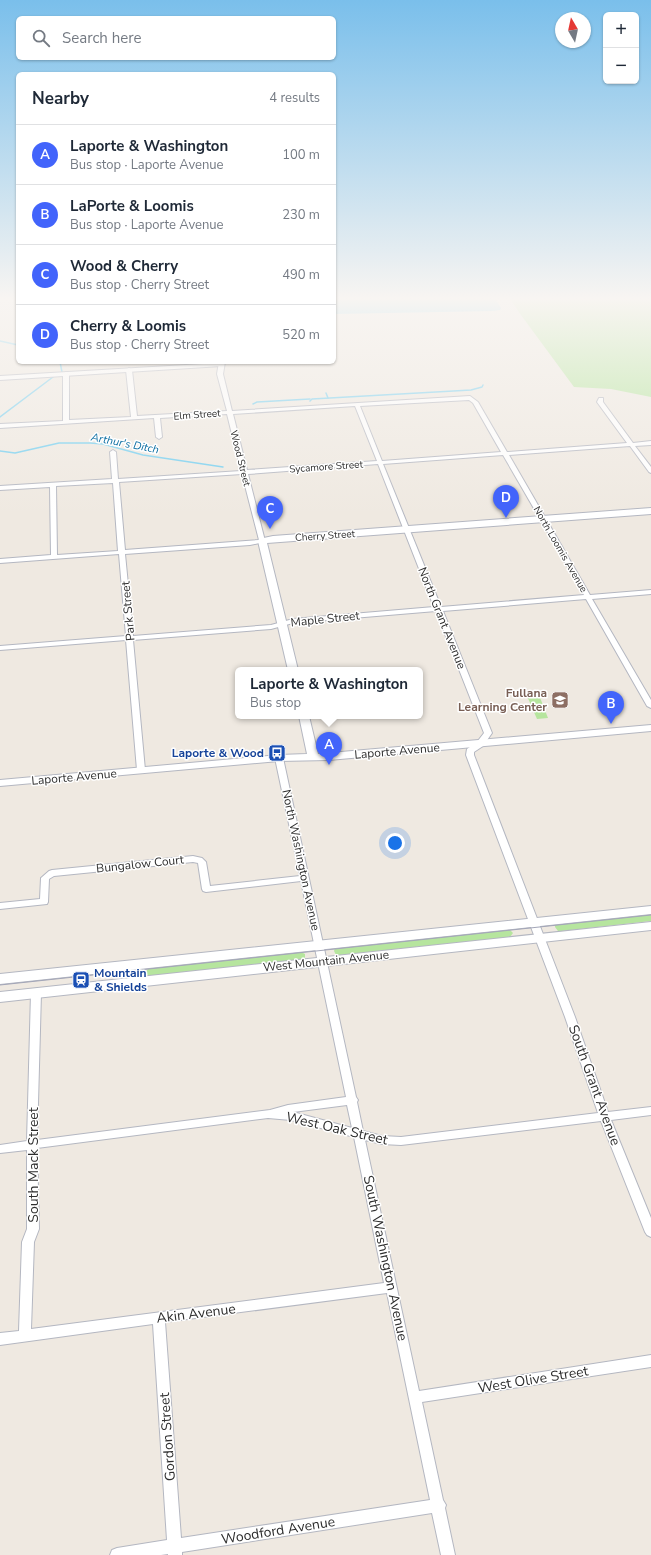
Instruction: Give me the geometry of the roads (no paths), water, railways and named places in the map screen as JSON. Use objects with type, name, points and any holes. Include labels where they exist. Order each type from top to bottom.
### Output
[{"type":"street","points":[[129,370],[134,418]]},
{"type":"street","points":[[0,378],[136,370]]},
{"type":"street","name":"Wood Street","points":[[220,370],[220,374],[292,667]]},
{"type":"street","points":[[66,374],[66,422]]},
{"type":"street","name":"Elm Street","points":[[0,426],[467,398]]},
{"type":"street","name":"North Loomis Avenue","points":[[467,398],[475,402],[506,453],[651,706]]},
{"type":"street","points":[[601,399],[600,402],[651,471]]},
{"type":"street","name":"North Grant Avenue","points":[[357,405],[488,733],[480,744],[470,751],[470,755],[539,938]]},
{"type":"street","points":[[156,417],[159,437]]},
{"type":"street","name":"Sycamore Street","points":[[0,488],[651,443]]},
{"type":"street","name":"Park Street","points":[[113,452],[131,638],[141,770]]},
{"type":"street","points":[[53,484],[54,558]]},
{"type":"street","name":"Cherry Street","points":[[0,561],[651,511]]},
{"type":"street","name":"Maple Street","points":[[0,648],[271,627],[293,621],[651,592]]},
{"type":"street","points":[[305,719],[313,757]]},
{"type":"street","name":"Laporte Avenue","points":[[0,783],[279,758],[313,757],[650,730]]},
{"type":"street","name":"North Washington Avenue","points":[[279,758],[323,962]]},
{"type":"street","name":"Bungalow Court","points":[[0,906],[44,902],[45,878],[52,873],[193,859],[202,862],[206,889],[305,878]]},
{"type":"street","name":"West Mountain Avenue","points":[[0,979],[651,910]]},
{"type":"street","name":"West Mountain Avenue","points":[[0,997],[651,926]]},
{"type":"street","name":"South Grant Avenue","points":[[539,938],[570,1017],[605,1117],[651,1232]]},
{"type":"street","name":"South Washington Avenue","points":[[323,962],[391,1287],[439,1505],[448,1555]]},
{"type":"street","name":"South Mack Street","points":[[25,1336],[28,1242],[33,1229],[32,1145],[36,993]]},
{"type":"street","points":[[268,1114],[288,1109],[352,1100]]},
{"type":"street","name":"West Oak Street","points":[[0,1149],[268,1114],[291,1116],[382,1140],[401,1141],[651,1111]]},
{"type":"street","name":"Akin Avenue","points":[[0,1339],[391,1287]]},
{"type":"street","name":"Gordon Street","points":[[159,1318],[175,1550]]},
{"type":"street","name":"West Olive Street","points":[[416,1397],[651,1361]]},
{"type":"street","name":"Woodford Avenue","points":[[118,1555],[175,1550],[439,1505]]},
{"type":"waterway","name":"Arthur's Ditch","points":[[0,417],[53,377]]},
{"type":"waterway","points":[[310,401],[312,399],[471,390],[482,387],[483,385]]},
{"type":"waterway","points":[[326,393],[328,398]]},
{"type":"waterway","points":[[253,404],[257,402],[310,399]]},
{"type":"waterway","name":"Arthur's Ditch","points":[[0,451],[15,453],[59,443],[90,443],[103,444],[143,455],[223,467]]},
{"type":"tram line","points":[[0,985],[651,915]]},
{"type":"place","name":"Cherry & Loomis","points":[[506,518]]},
{"type":"place","name":"Wood & Cherry","points":[[270,529]]},
{"type":"place","name":"Fullana Learning Center","points":[[560,700]]},
{"type":"place","name":"LaPorte & Loomis","points":[[611,724]]},
{"type":"place","name":"Laporte & Wood","points":[[277,753]]},
{"type":"place","name":"Laporte & Washington","points":[[329,765]]},
{"type":"place","name":"Mountain & Shields","points":[[81,980]]}]
